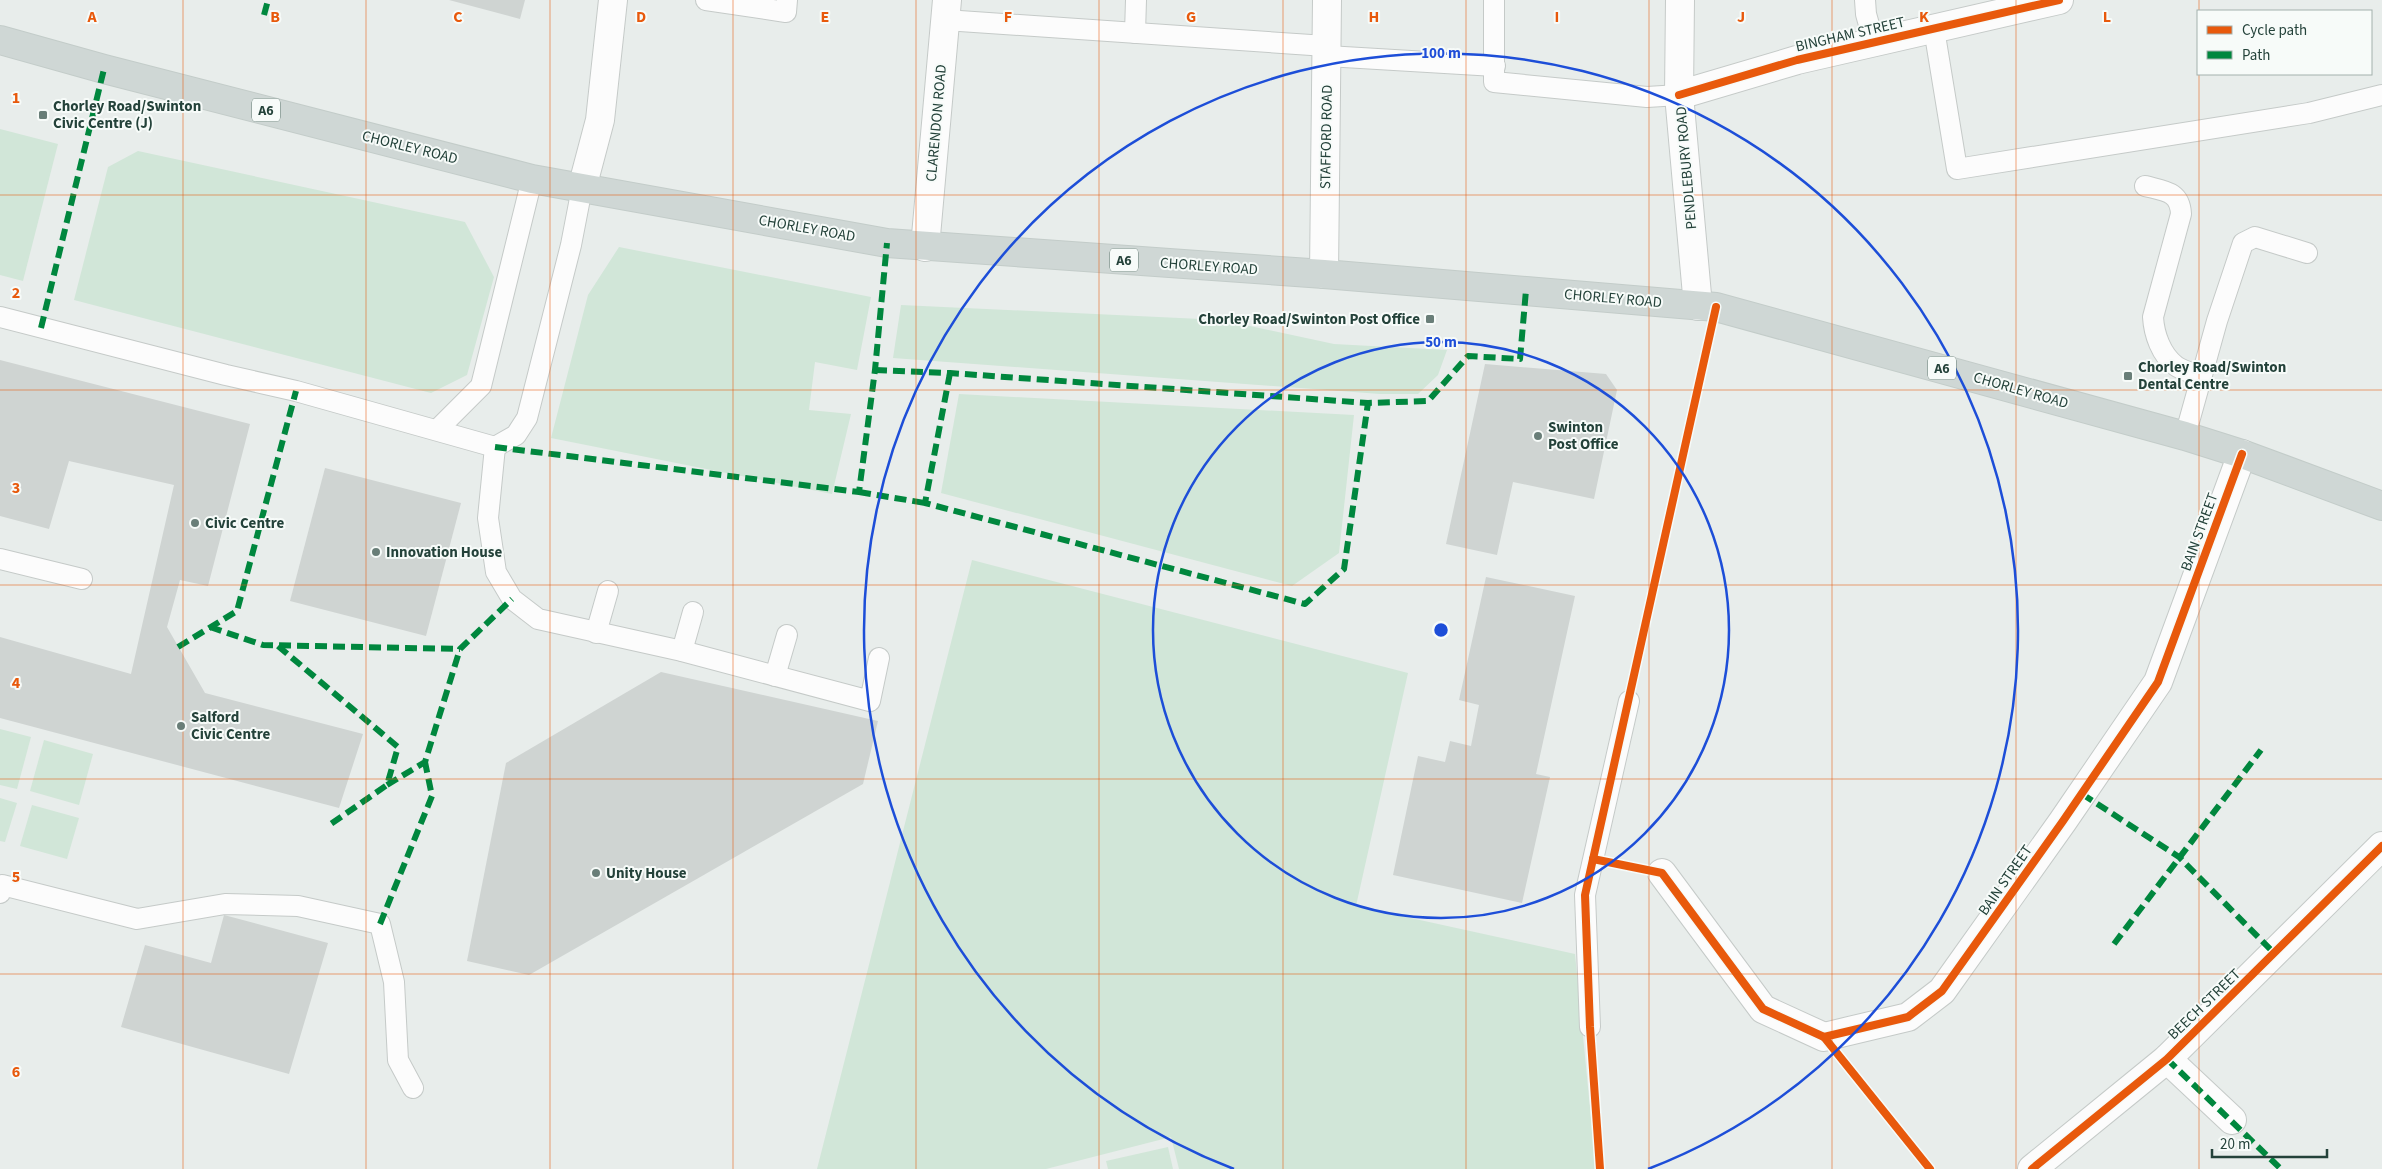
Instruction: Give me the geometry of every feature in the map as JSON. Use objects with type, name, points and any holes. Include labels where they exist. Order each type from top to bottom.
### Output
[{"type":"main road","name":"CHORLEY ROAD","points":[[0,40],[104,69],[532,178],[887,243],[1324,274],[1716,306],[2185,436],[2242,454],[2382,506]]},
{"type":"street","points":[[582,188],[600,120],[613,0]]},
{"type":"street","name":"STAFFORD ROAD","points":[[1324,274],[1327,0]]},
{"type":"street","name":"PENDLEBURY ROAD","points":[[1680,0],[1679,95],[1698,306]]},
{"type":"street","name":"BINGHAM STREET","points":[[1679,95],[1798,60],[2059,0]]},
{"type":"street","name":"CLARENDON ROAD","points":[[925,247],[946,10]]},
{"type":"street","name":"BAIN STREET","points":[[1662,873],[1763,1009],[1824,1038],[1908,1017],[1942,991],[2082,794],[2158,682],[2242,454]]},
{"type":"street","name":"BEECH STREET","points":[[2032,1169],[2168,1059],[2382,846]]},
{"type":"street","points":[[2168,1059],[2232,1120]]},
{"type":"lane","points":[[706,0],[786,12],[787,0]]},
{"type":"lane","points":[[1135,33],[1136,0]]},
{"type":"lane","points":[[1494,0],[1494,82],[1647,97],[1679,95]]},
{"type":"lane","points":[[1866,0],[1866,14],[1874,43]]},
{"type":"lane","points":[[946,10],[1135,33],[1495,66]]},
{"type":"lane","points":[[1934,29],[1957,169],[2280,118],[2382,95]]},
{"type":"lane","points":[[438,429],[481,386],[532,178]]},
{"type":"lane","points":[[2145,186],[2171,193],[2181,204],[2181,214],[2153,318],[2154,331],[2158,341],[2175,365],[2201,376]]},
{"type":"lane","points":[[0,317],[226,375],[296,390],[438,429],[495,447],[516,435],[527,418],[571,245],[582,188]]},
{"type":"lane","points":[[2185,436],[2217,321],[2243,243],[2255,237],[2307,253]]},
{"type":"lane","points":[[495,447],[488,518],[496,572],[512,599],[538,619],[682,651],[870,701],[879,658]]},
{"type":"lane","points":[[0,559],[82,579]]},
{"type":"lane","points":[[596,633],[608,591]]},
{"type":"lane","points":[[682,651],[693,612]]},
{"type":"lane","points":[[775,676],[787,636]]},
{"type":"lane","points":[[1590,1027],[1585,895],[1629,701]]},
{"type":"lane","points":[[0,893],[2,885],[137,919],[225,904],[298,906],[380,924],[394,982],[398,1060],[413,1088]]},
{"type":"green space","points":[[0,129],[58,144],[23,281],[0,275]]},
{"type":"green space","points":[[138,151],[465,222],[494,277],[467,375],[431,393],[74,300],[108,167]]},
{"type":"green space","points":[[619,247],[871,297],[857,370],[815,362],[809,410],[851,414],[832,494],[551,438],[588,295]]},
{"type":"green space","points":[[901,305],[1222,320],[1334,344],[1447,350],[1438,375],[1418,394],[1380,394],[893,358]]},
{"type":"green space","points":[[959,394],[1354,415],[1339,553],[1292,586],[941,493]]},
{"type":"green space","points":[[972,560],[1408,673],[1356,906],[1575,954],[1596,1169],[1179,1169],[1171,1137],[1046,1169],[817,1169]]},
{"type":"green space","points":[[0,729],[31,737],[17,789],[0,785]]},
{"type":"green space","points":[[44,740],[93,754],[79,805],[30,791]]},
{"type":"green space","points":[[0,798],[17,803],[5,842],[0,841]]},
{"type":"green space","points":[[32,805],[79,818],[67,859],[20,846]]},
{"type":"green space","points":[[1168,1147],[1173,1169],[1108,1169],[1106,1161]]},
{"type":"building","points":[[449,0],[525,0],[520,19]]},
{"type":"building","points":[[0,360],[250,424],[208,586],[180,580],[167,627],[205,693],[363,734],[339,808],[0,718],[0,637],[131,674],[174,485],[69,461],[49,529],[0,516]]},
{"type":"building","name":"Swinton Post Office","points":[[1485,364],[1606,374],[1617,390],[1594,499],[1513,482],[1497,555],[1446,544]]},
{"type":"building","name":"Innovation House","points":[[325,468],[461,503],[426,636],[290,601]]},
{"type":"building","points":[[1486,577],[1575,596],[1536,774],[1550,777],[1522,903],[1393,875],[1418,756],[1445,762],[1450,741],[1471,746],[1479,705],[1459,700]]},
{"type":"building","name":"Unity House","points":[[661,672],[878,721],[863,784],[529,975],[467,961],[506,763]]},
{"type":"building","points":[[224,915],[328,943],[289,1074],[121,1027],[145,945],[211,963]]},
{"type":"marked path","points":[[264,15],[268,0]]},
{"type":"marked path","points":[[41,328],[104,69]]},
{"type":"marked path","points":[[495,447],[859,492],[875,370],[887,243]]},
{"type":"marked path","points":[[875,370],[950,373],[1368,403],[1428,401],[1468,356],[1520,359],[1526,290]]},
{"type":"marked path","points":[[950,373],[925,503],[1305,604],[1344,569],[1368,403]]},
{"type":"marked path","points":[[178,647],[237,611],[296,391]]},
{"type":"marked path","points":[[859,492],[925,503]]},
{"type":"marked path","points":[[387,785],[425,762],[460,649],[512,599]]},
{"type":"marked path","points":[[210,627],[263,645],[460,649]]},
{"type":"marked path","points":[[278,646],[398,747],[387,785],[328,826]]},
{"type":"marked path","points":[[2114,944],[2261,750]]},
{"type":"marked path","points":[[380,924],[432,796],[425,762]]},
{"type":"marked path","points":[[2082,794],[2179,857],[2275,954]]},
{"type":"marked path","points":[[2167,1059],[2281,1169]]},
{"type":"cycle path","points":[[1679,95],[1797,60],[2059,0]]},
{"type":"cycle path","points":[[1600,1169],[1590,1027],[1585,895],[1716,307]]},
{"type":"cycle path","points":[[1593,859],[1662,873],[1763,1009],[1824,1037],[1908,1017],[1942,991],[2063,821],[2158,682],[2242,454]]},
{"type":"cycle path","points":[[2032,1169],[2167,1059],[2382,846]]},
{"type":"cycle path","points":[[1824,1037],[1930,1169]]},
{"type":"place","name":"Chorley Road/Swinton Civic Centre (J)","points":[[43,115]]},
{"type":"place","name":"Chorley Road/Swinton Post Office","points":[[1430,319]]},
{"type":"place","name":"Chorley Road/Swinton Dental Centre","points":[[2128,376]]},
{"type":"place","name":"Swinton Post Office","points":[[1538,436]]},
{"type":"place","name":"Civic Centre","points":[[195,523]]},
{"type":"place","name":"Innovation House","points":[[376,552]]},
{"type":"place","name":"Salford Civic Centre","points":[[181,726]]},
{"type":"place","name":"Unity House","points":[[596,873]]}]
